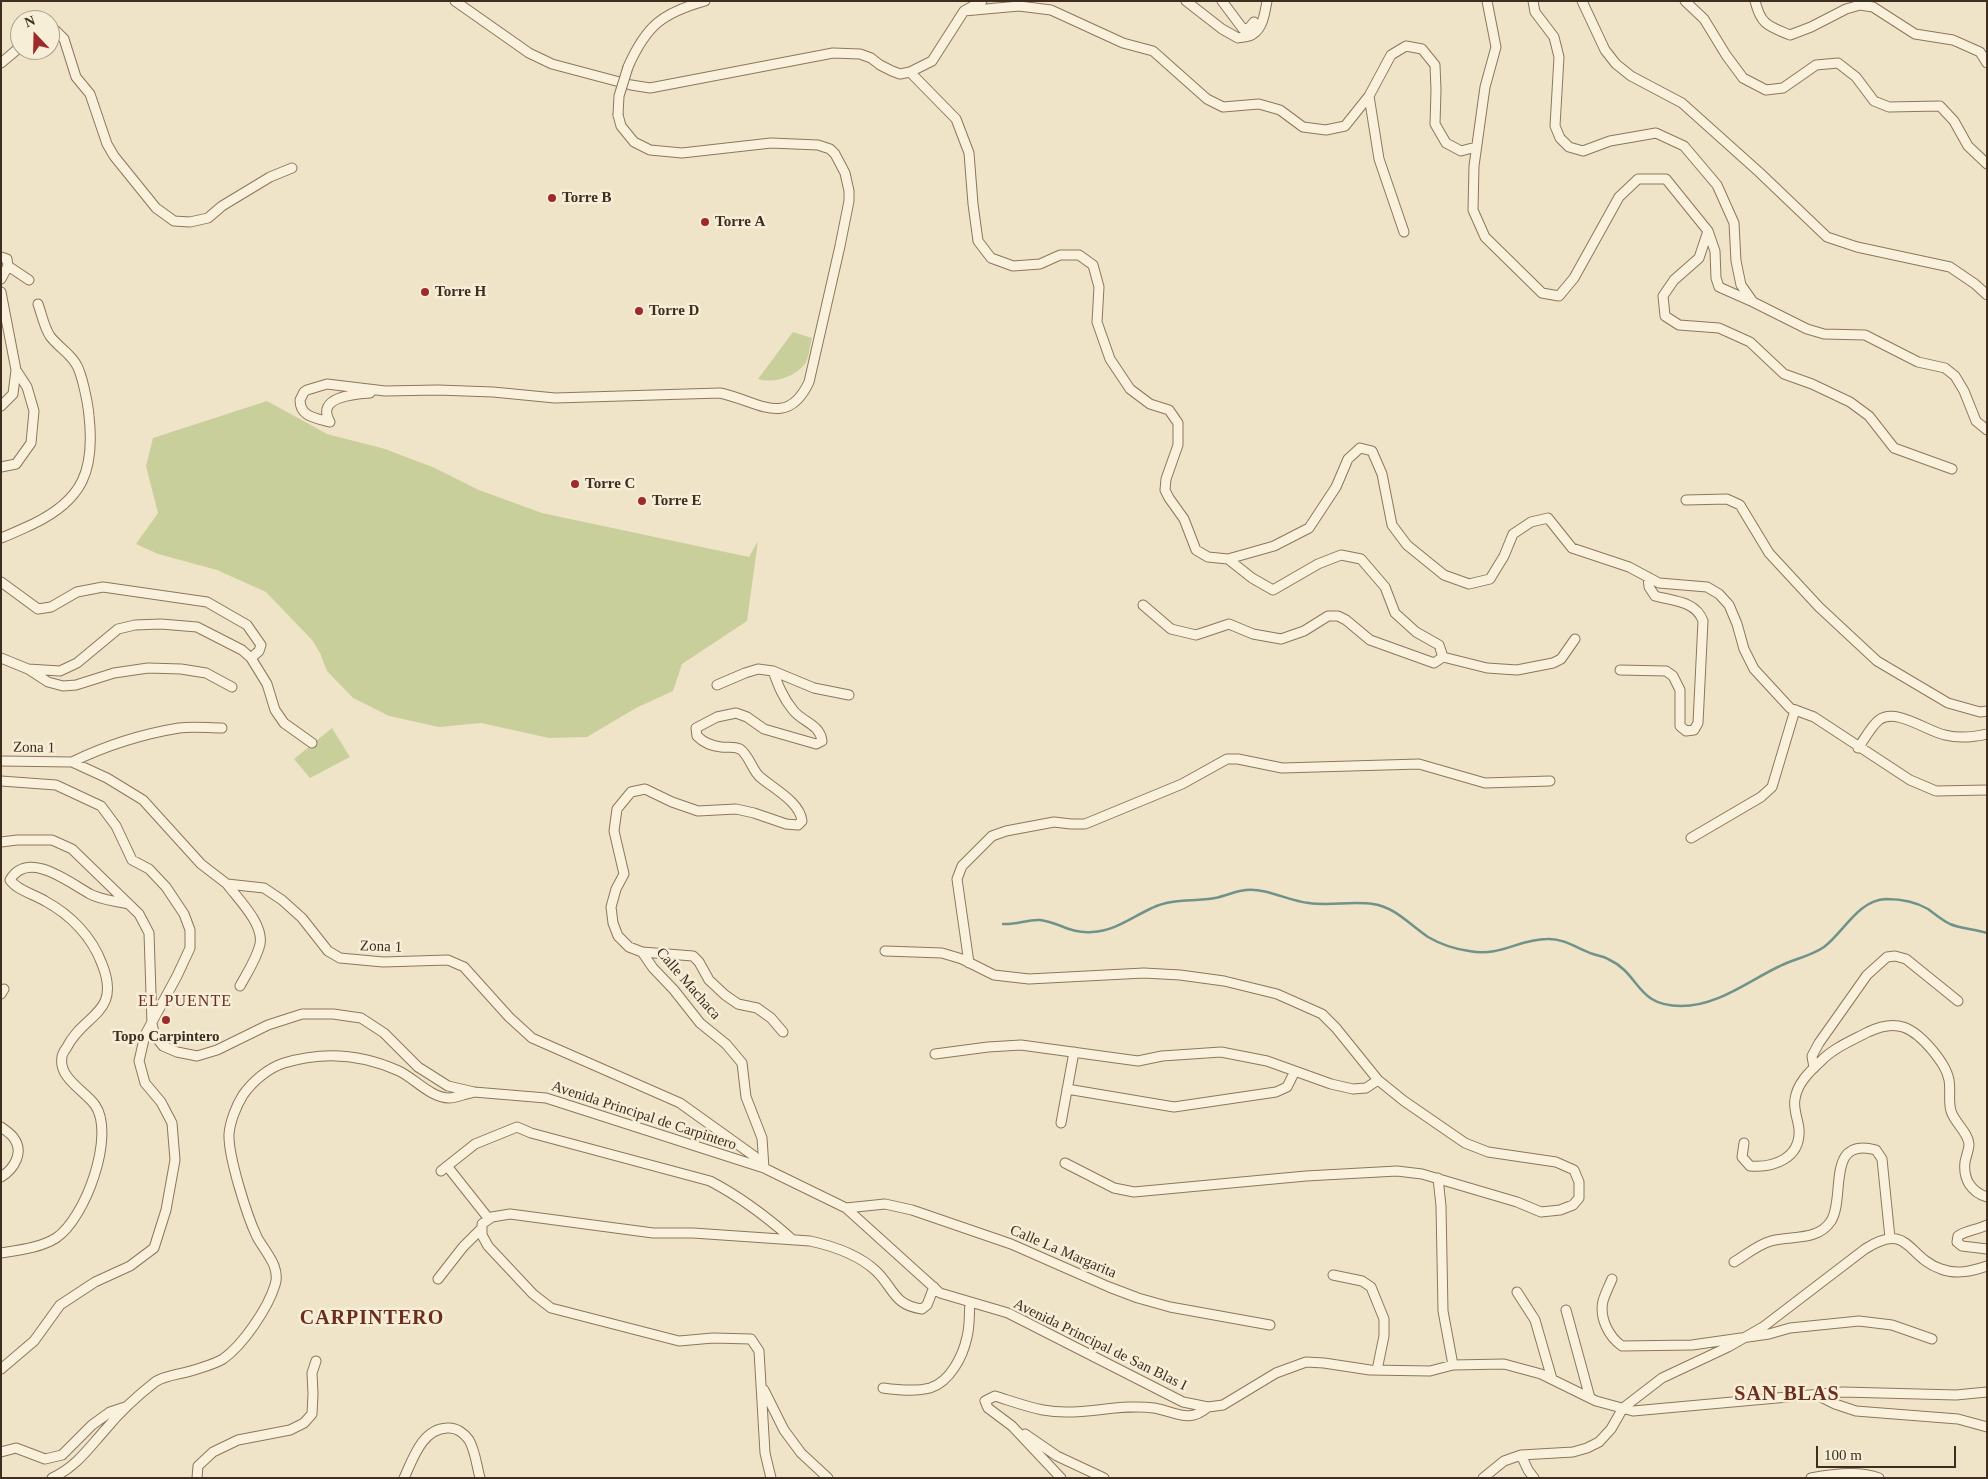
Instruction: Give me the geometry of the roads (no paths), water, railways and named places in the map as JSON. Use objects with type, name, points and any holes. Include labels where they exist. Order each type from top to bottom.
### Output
[{"type":"street","points":[[455,1],[528,54],[552,64],[631,85],[656,87],[833,53],[860,54],[872,58],[880,65],[900,74],[910,72],[932,61],[964,11],[982,1]]},
{"type":"street","points":[[385,391],[327,384],[304,392],[300,404],[307,415],[330,422],[326,412],[327,408],[335,400],[345,396],[385,391],[493,392],[575,399],[720,393],[738,397],[770,409],[788,408],[800,399],[809,382],[849,201],[845,173],[839,160],[830,149],[818,144],[770,144],[682,153],[650,150],[634,142],[621,126],[618,115],[618,96],[628,67],[646,36],[663,18],[686,6],[705,1]]},
{"type":"street","points":[[1186,1],[1222,29],[1238,38],[1253,34],[1260,26],[1265,14],[1266,1]]},
{"type":"street","points":[[1222,1],[1243,29],[1249,28],[1254,22]]},
{"type":"street","points":[[1487,1],[1496,47],[1485,88],[1476,147],[1473,210],[1485,237],[1542,293],[1559,296],[1574,278],[1619,197],[1638,179],[1666,179],[1708,231],[1715,251],[1716,278],[1719,287],[1807,329],[1824,334],[1865,335],[1918,362],[1944,368],[1955,376],[1964,391],[1976,421],[1987,430]]},
{"type":"street","points":[[1533,1],[1535,12],[1554,37],[1559,57],[1555,126],[1560,138],[1568,147],[1583,151],[1610,141],[1656,133],[1684,146],[1717,185],[1734,223],[1736,260],[1742,285],[1753,302]]},
{"type":"street","points":[[1582,1],[1605,50],[1616,64],[1631,76],[1682,104],[1759,172],[1827,237],[1857,247],[1950,267],[1975,284],[1987,295]]},
{"type":"street","points":[[1684,1],[1704,19],[1726,56],[1743,78],[1766,90],[1784,88],[1816,66],[1838,64],[1856,77],[1874,101],[1889,107],[1940,106],[1954,120],[1968,146],[1987,164]]},
{"type":"street","points":[[1755,1],[1761,20],[1775,30],[1790,35],[1811,27],[1846,9],[1860,6],[1873,7],[1915,34],[1953,40],[1980,52],[1987,63]]},
{"type":"street","points":[[964,11],[1019,6],[1051,10],[1124,43],[1153,51],[1207,100],[1223,107],[1259,104],[1280,110],[1303,127],[1326,130],[1345,126],[1369,96],[1391,55],[1406,46],[1422,49],[1435,65],[1435,124],[1446,144],[1461,151],[1476,147]]},
{"type":"street","points":[[60,34],[64,38],[76,77],[90,94],[106,144],[156,208],[174,221],[190,222],[208,218],[222,206],[270,177],[292,168]]},
{"type":"street","points":[[910,72],[956,119],[969,153],[978,241],[991,258],[1013,266],[1040,264],[1060,255],[1079,255],[1093,265],[1099,287],[1097,322],[1110,360],[1130,389],[1150,404],[1169,410],[1178,423],[1178,446],[1166,479],[1165,490],[1184,519],[1196,550],[1208,557],[1228,559],[1274,546],[1309,528],[1336,487],[1348,459],[1360,448],[1372,451],[1382,474],[1392,525],[1407,545],[1444,575],[1469,584],[1490,579],[1504,556],[1513,534],[1531,522],[1548,518],[1572,548],[1629,567],[1659,583],[1707,587],[1719,594],[1729,605],[1744,649],[1754,668],[1790,708],[1814,717],[1831,727],[1858,748],[1910,780],[1936,791],[1987,790]]},
{"type":"street","points":[[1369,96],[1379,159],[1404,232]]},
{"type":"street","points":[[1708,231],[1699,258],[1674,280],[1663,296],[1665,316],[1679,325],[1719,328],[1750,342],[1784,374],[1812,384],[1850,402],[1869,416],[1894,448],[1952,469]]},
{"type":"street","points":[[1,257],[7,259],[8,266],[1,280]]},
{"type":"street","points":[[8,266],[29,280]]},
{"type":"street","points":[[1,292],[16,370],[13,394],[1,406]]},
{"type":"street","points":[[1,538],[58,512],[73,497],[84,476],[90,457],[92,439],[88,406],[78,366],[51,337],[38,304]]},
{"type":"street","points":[[1,467],[16,464],[31,443],[34,411],[27,386],[16,370]]},
{"type":"street","points":[[1686,500],[1727,499],[1740,505],[1769,553],[1819,607],[1877,661],[1948,703],[1980,712],[1987,711]]},
{"type":"street","points":[[1228,559],[1252,578],[1273,590],[1318,564],[1340,555],[1361,559],[1385,587],[1395,613],[1416,632],[1439,646],[1443,657]]},
{"type":"street","points":[[1620,670],[1666,671],[1673,676],[1680,690],[1680,726],[1686,731],[1694,730],[1698,723],[1703,621],[1700,612],[1692,606],[1655,596],[1649,587],[1648,577]]},
{"type":"street","points":[[1,582],[38,609],[50,607],[77,592],[102,587],[207,602],[247,624],[261,644],[259,651],[251,658]]},
{"type":"street","points":[[1143,605],[1171,629],[1196,635],[1229,624],[1253,634],[1281,640],[1304,631],[1328,616],[1338,616],[1346,620],[1370,640],[1434,663],[1443,657],[1487,668],[1517,670],[1553,664],[1561,659],[1575,639]]},
{"type":"street","points":[[28,669],[60,671],[77,663],[118,629],[135,625],[161,624],[197,627],[242,650],[251,658],[267,684],[275,710],[284,723],[312,743]]},
{"type":"street","points":[[1,658],[28,669],[48,682],[63,686],[76,685],[114,673],[148,668],[181,668],[206,673],[232,687]]},
{"type":"street","points":[[718,685],[745,672],[758,669],[773,671],[814,688],[849,695]]},
{"type":"street","points":[[773,671],[782,694],[794,712],[814,726],[821,735],[822,741],[816,744],[764,729],[747,717],[736,713],[717,717],[696,728],[697,736],[706,744],[722,748],[734,747],[742,750],[758,775],[795,805],[801,814],[802,821],[798,825],[786,824],[736,809],[698,811],[672,802],[645,789],[631,792],[617,809],[614,831],[624,874],[616,889],[611,907],[613,923],[618,936],[629,947],[642,952],[693,956],[699,962],[709,980],[725,995],[738,1004],[757,1008],[771,1018],[783,1032]]},
{"type":"street","points":[[1691,838],[1761,797],[1772,787],[1794,710]]},
{"type":"street","points":[[1858,748],[1879,719],[1889,716],[1903,718],[1944,735],[1976,736],[1987,734]]},
{"type":"street","points":[[72,762],[98,749],[129,739],[181,728],[222,728]]},
{"type":"street","points":[[969,963],[957,880],[962,866],[992,836],[1006,831],[1054,822],[1085,824],[1182,784],[1227,759],[1238,759],[1282,768],[1419,764],[1485,783],[1550,781]]},
{"type":"street","name":"Zona 1","points":[[1,761],[72,762],[107,778],[143,800],[201,864],[227,884],[264,888],[282,900],[302,918],[328,951],[340,958],[383,962],[448,960],[464,967],[509,1017],[532,1038],[680,1103],[754,1156],[764,1168]]},
{"type":"street","points":[[1,781],[56,785],[101,806],[116,826],[132,860],[149,870],[166,887],[184,914],[190,930],[190,948],[145,1035],[139,1061],[146,1083],[161,1102],[172,1123],[175,1160],[166,1210],[154,1248],[130,1266],[95,1282],[60,1305],[34,1341],[1,1369]]},
{"type":"street","name":"Avenida Principal de Carpintero","points":[[1,842],[52,840],[72,849],[140,914],[149,934],[152,1024],[155,1036],[162,1046],[177,1052],[197,1056],[217,1050],[268,1025],[302,1014],[332,1014],[361,1018],[384,1033],[418,1067],[448,1086],[474,1092],[546,1098],[764,1168],[846,1208],[934,1287]]},
{"type":"street","points":[[1,1253],[42,1245],[56,1238],[75,1219],[93,1183],[103,1128],[96,1106],[63,1072],[61,1058],[69,1041],[98,1013],[106,1001],[108,988],[103,965],[91,942],[76,924],[46,901],[15,886],[10,880],[15,872],[27,867],[50,871],[92,895],[130,904]]},
{"type":"street","points":[[227,884],[258,925],[261,942],[256,956],[240,986]]},
{"type":"street","points":[[885,951],[942,953],[994,974],[1029,979],[1144,974],[1180,975],[1224,980],[1277,994],[1322,1014],[1336,1028],[1378,1080],[1404,1101],[1465,1143],[1488,1152],[1556,1162],[1574,1170],[1579,1182],[1579,1198],[1573,1205],[1566,1208],[1541,1212],[1517,1202],[1438,1178],[1397,1171],[1306,1176],[1134,1192],[1114,1188],[1065,1163]]},
{"type":"street","name":"Calle Machaca","points":[[642,952],[653,968],[674,990],[700,1023],[726,1044],[742,1063],[746,1097],[762,1138],[764,1168]]},
{"type":"street","points":[[1814,1068],[1812,1056],[1819,1043],[1867,975],[1887,957],[1895,956],[1906,960],[1958,1001]]},
{"type":"street","points":[[1744,1144],[1742,1157],[1750,1166],[1783,1161],[1793,1153],[1798,1141],[1799,1130],[1794,1101],[1796,1092],[1805,1077],[1826,1055],[1877,1028],[1890,1025],[1902,1026],[1911,1030],[1925,1041],[1942,1062],[1949,1080],[1950,1109],[1969,1144],[1964,1169],[1972,1190],[1987,1197]]},
{"type":"street","points":[[935,1054],[1021,1045],[1138,1061],[1162,1056],[1221,1052],[1267,1061],[1331,1084],[1353,1089],[1366,1088],[1378,1080]]},
{"type":"street","points":[[1061,1122],[1074,1052]]},
{"type":"street","points":[[52,1478],[67,1471],[130,1405],[156,1381],[194,1370],[222,1359],[248,1336],[276,1284],[276,1271],[272,1259],[258,1237],[248,1213],[229,1147],[229,1132],[233,1117],[240,1100],[252,1082],[282,1063],[327,1055],[370,1059],[402,1072],[427,1090],[448,1098],[474,1092]]},
{"type":"street","points":[[1067,1089],[1174,1107],[1276,1092],[1287,1087],[1295,1071]]},
{"type":"street","points":[[1,1127],[14,1137],[18,1148],[17,1161],[10,1172],[1,1177]]},
{"type":"street","points":[[489,1219],[444,1169],[475,1144],[517,1127],[531,1133],[710,1180],[764,1215],[793,1240]]},
{"type":"street","points":[[1734,1262],[1761,1244],[1773,1240],[1811,1236],[1824,1228],[1831,1220],[1835,1210],[1840,1164],[1855,1149],[1868,1147],[1876,1150],[1882,1159],[1890,1238]]},
{"type":"street","points":[[1438,1178],[1441,1206],[1443,1311],[1453,1365]]},
{"type":"street","name":"Calle La Margarita","points":[[846,1208],[885,1204],[912,1210],[1011,1244],[1138,1298],[1170,1307],[1270,1325]]},
{"type":"street","points":[[771,1478],[765,1453],[759,1351],[751,1340],[713,1338],[678,1341],[551,1308],[533,1294],[488,1246],[482,1235],[482,1224],[492,1217],[510,1214],[654,1233],[692,1233],[793,1240],[828,1245],[858,1258],[876,1271],[899,1300],[908,1308],[922,1309],[927,1305],[934,1287]]},
{"type":"street","points":[[1987,1225],[1966,1231],[1958,1236],[1957,1242],[1962,1246],[1987,1249]]},
{"type":"street","points":[[438,1278],[463,1247],[482,1228]]},
{"type":"street","points":[[1483,1478],[1504,1461],[1521,1455],[1573,1452],[1599,1442],[1611,1429],[1623,1408],[1662,1378],[1764,1327],[1865,1249],[1880,1240],[1890,1238],[1902,1240],[1932,1265],[1942,1270],[1956,1272],[1971,1271],[1987,1266]]},
{"type":"street","points":[[1333,1274],[1362,1281],[1372,1287],[1384,1319],[1384,1336],[1377,1370]]},
{"type":"street","points":[[1612,1279],[1603,1302],[1604,1320],[1613,1340],[1622,1346],[1692,1345],[1769,1334],[1790,1328],[1858,1322],[1892,1325],[1932,1339]]},
{"type":"street","name":"Avenida Principal de San Blas I","points":[[934,1287],[940,1293],[1008,1313],[1183,1402],[1208,1407],[1223,1405],[1276,1373],[1306,1362],[1377,1370],[1430,1371],[1453,1365],[1504,1364],[1541,1374],[1590,1398],[1633,1411],[1843,1392],[1956,1395],[1987,1392]]},
{"type":"street","points":[[1517,1292],[1535,1320],[1541,1334],[1552,1380]]},
{"type":"street","points":[[884,1388],[904,1391],[931,1388],[947,1377],[960,1359],[968,1336],[970,1302]]},
{"type":"street","points":[[1566,1310],[1590,1398]]},
{"type":"street","points":[[197,1478],[198,1466],[213,1452],[238,1440],[290,1430],[304,1424],[312,1414],[312,1373],[316,1361]]},
{"type":"street","points":[[762,1388],[784,1430],[801,1452],[828,1478]]},
{"type":"street","points":[[1816,1395],[1834,1404],[1856,1411],[1958,1419],[1987,1427]]},
{"type":"street","points":[[1104,1478],[1057,1456],[988,1408],[985,1401],[995,1396],[1043,1410],[1063,1412],[1153,1408],[1190,1417],[1201,1413],[1208,1407]]},
{"type":"street","points":[[1,1452],[16,1448],[45,1458],[62,1454],[92,1425],[110,1412],[130,1405]]},
{"type":"street","points":[[1012,1426],[1060,1478]]},
{"type":"street","points":[[404,1478],[421,1443],[431,1432],[441,1428],[459,1430],[470,1441],[480,1478]]},
{"type":"street","points":[[1521,1455],[1534,1478]]},
{"type":"street","points":[[1811,1478],[1847,1474],[1873,1475],[1880,1478]]},
{"type":"waterway","points":[[1003,924],[1040,920],[1071,930],[1084,932],[1100,931],[1116,926],[1167,903],[1215,898],[1246,890],[1262,891],[1309,903],[1373,904],[1388,909],[1402,917],[1433,940],[1464,950],[1491,952],[1527,942],[1547,939],[1565,942],[1619,965],[1646,995],[1655,1001],[1666,1005],[1681,1006],[1708,1002],[1732,992],[1780,966],[1819,950],[1831,941],[1859,911],[1876,901],[1891,899],[1913,903],[1928,909],[1950,924],[1987,933]]},
{"type":"place","name":"Torre B","points":[[552,198]]},
{"type":"place","name":"Torre A","points":[[705,222]]},
{"type":"place","name":"Torre H","points":[[425,292]]},
{"type":"place","name":"Torre D","points":[[639,311]]},
{"type":"place","name":"Torre C","points":[[575,484]]},
{"type":"place","name":"Torre E","points":[[642,501]]},
{"type":"place","name":"Topo Carpintero","points":[[166,1020]]},
{"type":"district","name":"EL PUENTE","points":[[185,1002]]},
{"type":"district","name":"CARPINTERO","points":[[372,1319]]},
{"type":"district","name":"SAN BLAS","points":[[1787,1395]]}]
